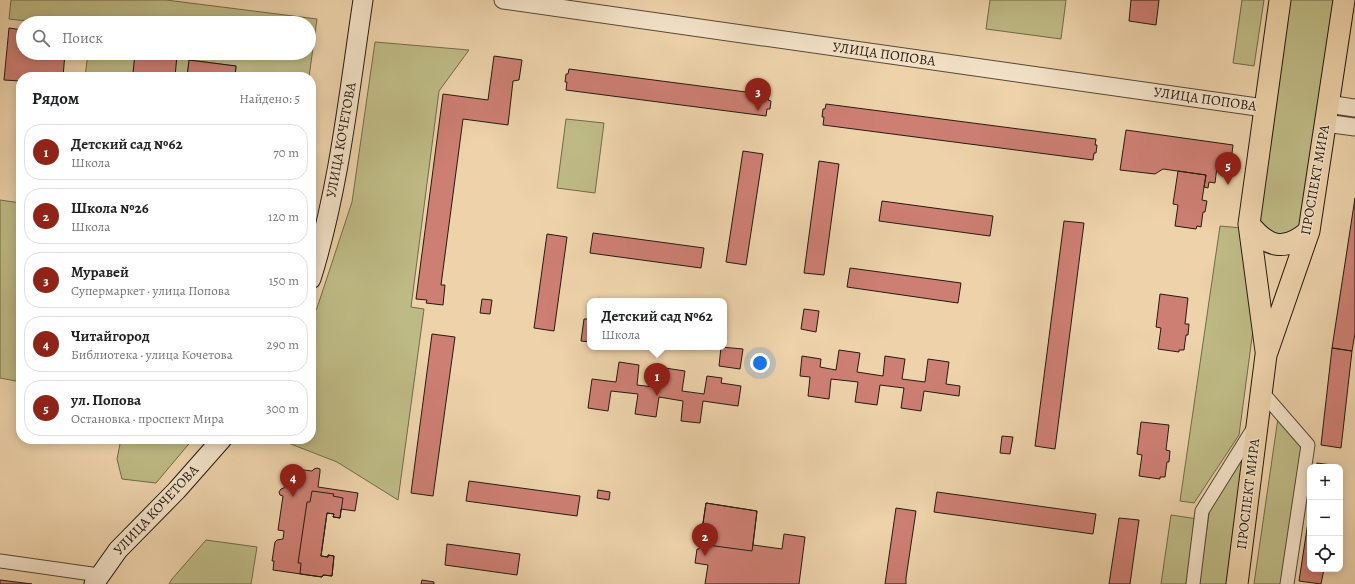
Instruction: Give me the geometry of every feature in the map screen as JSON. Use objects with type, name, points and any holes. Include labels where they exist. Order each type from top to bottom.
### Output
[{"type":"main road","name":"УЛИЦА КОЧЕТОВА","points":[[316,263],[340,157],[363,0]]},
{"type":"main road","name":"ПРОСПЕКТ МИРА","points":[[1266,356],[1249,224],[1280,0]]},
{"type":"main road","name":"ПРОСПЕКТ МИРА","points":[[1237,584],[1266,356],[1309,231],[1344,0]]},
{"type":"main road","points":[[1249,224],[1259,237],[1267,242],[1276,244],[1292,242],[1309,231]]},
{"type":"main road","name":"УЛИЦА КОЧЕТОВА","points":[[96,580],[118,550],[177,490],[218,444]]},
{"type":"street","name":"УЛИЦА ПОПОВА","points":[[504,0],[1264,108]]},
{"type":"street","points":[[1327,114],[1355,108]]},
{"type":"street","points":[[1327,114],[1355,127]]},
{"type":"street","points":[[1262,392],[1308,446],[1287,584]]},
{"type":"street","points":[[1192,584],[1202,511],[1257,423]]},
{"type":"street","points":[[0,561],[96,580]]},
{"type":"shaded area","points":[[11,0],[166,0],[293,16],[16,16],[16,20],[9,19]]},
{"type":"shaded area","points":[[990,0],[1066,0],[1061,39],[986,29]]},
{"type":"shaded area","points":[[1242,0],[1264,0],[1254,66],[1233,63]]},
{"type":"shaded area","points":[[1285,0],[1337,0],[1304,225],[1286,238],[1259,229]]},
{"type":"shaded area","points":[[375,42],[469,50],[439,91],[411,307],[424,309],[398,500],[337,462],[291,444],[316,444],[316,310],[352,202]]},
{"type":"shaded area","points":[[87,60],[189,60],[188,72],[86,72]]},
{"type":"shaded area","points":[[189,60],[311,60],[310,72],[235,72],[236,66]]},
{"type":"shaded area","points":[[566,119],[604,123],[595,193],[557,188]]},
{"type":"shaded area","points":[[0,200],[16,202],[16,381],[0,378]]},
{"type":"shaded area","points":[[1220,226],[1242,228],[1256,308],[1239,435],[1194,503],[1180,501]]},
{"type":"shaded area","points":[[1278,418],[1302,448],[1283,584],[1254,584]]},
{"type":"shaded area","points":[[120,444],[189,444],[156,483],[122,479],[117,459]]},
{"type":"shaded area","points":[[1244,452],[1228,584],[1199,584],[1210,507]]},
{"type":"shaded area","points":[[1171,515],[1198,519],[1188,584],[1161,584]]},
{"type":"shaded area","points":[[206,540],[257,547],[251,584],[169,584]]},
{"type":"building","points":[[1131,0],[1159,0],[1156,25],[1129,21]]},
{"type":"building","points":[[9,28],[16,29],[16,60],[64,60],[63,72],[16,72],[16,81],[4,80]]},
{"type":"building","points":[[494,56],[522,60],[519,80],[513,81],[508,125],[463,119],[441,285],[445,285],[443,305],[426,303],[427,300],[416,299],[443,94],[488,100]]},
{"type":"building","points":[[134,60],[177,60],[175,72],[133,72]]},
{"type":"building","points":[[189,60],[236,66],[235,72],[188,72]]},
{"type":"building","points":[[569,69],[769,95],[768,100],[771,101],[770,109],[767,109],[766,116],[566,90],[566,74],[568,74]]},
{"type":"building","points":[[826,104],[1096,139],[1096,153],[1094,153],[1093,160],[823,125],[823,109],[825,109]]},
{"type":"building","points":[[1126,130],[1233,145],[1230,169],[1217,167],[1215,183],[1209,182],[1208,188],[1204,187],[1206,175],[1163,169],[1155,174],[1120,170]]},
{"type":"building","points":[[743,151],[763,154],[746,265],[726,262]]},
{"type":"building","points":[[819,161],[839,164],[824,275],[804,273]]},
{"type":"building","points":[[1178,171],[1206,175],[1202,200],[1207,201],[1205,212],[1203,212],[1201,227],[1197,226],[1196,229],[1175,226],[1178,205],[1173,204]]},
{"type":"building","points":[[1355,198],[1355,333],[1352,351],[1332,348]]},
{"type":"building","points":[[882,201],[993,216],[990,236],[879,221]]},
{"type":"building","points":[[1064,221],[1084,223],[1055,449],[1035,446]]},
{"type":"building","points":[[593,233],[704,248],[701,268],[590,253]]},
{"type":"building","points":[[547,234],[567,237],[554,331],[534,328]]},
{"type":"building","points":[[850,268],[961,283],[958,303],[847,287]]},
{"type":"building","points":[[1160,294],[1188,298],[1185,324],[1189,324],[1188,335],[1186,335],[1184,350],[1179,350],[1179,352],[1158,349],[1161,328],[1156,327]]},
{"type":"building","points":[[482,299],[492,300],[490,314],[480,313]]},
{"type":"building","points":[[804,309],[819,311],[816,332],[801,329]]},
{"type":"building","points":[[584,319],[587,319],[587,342],[581,341]]},
{"type":"building","points":[[432,334],[455,337],[433,496],[411,493]]},
{"type":"building","points":[[727,348],[743,349],[740,369],[719,366],[721,350],[727,350]]},
{"type":"building","points":[[1332,348],[1352,351],[1341,448],[1321,445]]},
{"type":"building","points":[[839,350],[860,353],[857,372],[883,376],[885,356],[905,359],[902,379],[925,382],[928,359],[949,362],[946,384],[960,386],[959,396],[924,391],[921,411],[901,408],[904,388],[880,385],[877,405],[855,402],[858,382],[831,379],[829,399],[808,396],[810,377],[800,376],[802,356],[821,359],[820,367],[836,370]]},
{"type":"building","points":[[619,362],[639,365],[637,385],[662,388],[665,368],[685,371],[682,391],[704,394],[707,376],[722,378],[721,383],[741,386],[738,406],[703,401],[700,423],[681,421],[683,401],[659,397],[656,417],[635,414],[638,394],[611,391],[608,411],[588,408],[592,379],[616,382]]},
{"type":"building","points":[[1141,422],[1169,425],[1166,450],[1170,451],[1169,462],[1167,462],[1165,477],[1160,477],[1160,479],[1139,476],[1142,455],[1137,454]]},
{"type":"building","points":[[1002,436],[1013,437],[1010,454],[1000,453]]},
{"type":"building","points":[[317,468],[320,469],[318,487],[358,493],[355,511],[341,509],[340,518],[333,517],[334,514],[327,513],[321,556],[334,556],[332,576],[323,575],[322,577],[273,570],[274,561],[272,561],[275,542],[283,539],[284,531],[278,530],[283,496],[280,495],[279,492],[284,488],[287,474],[290,471],[295,469],[312,471]]},
{"type":"building","points":[[469,481],[580,496],[577,516],[466,501]]},
{"type":"building","points":[[598,490],[610,492],[609,500],[597,498]]},
{"type":"building","points":[[312,491],[334,494],[333,496],[343,498],[340,518],[333,517],[334,514],[327,513],[321,556],[334,556],[332,576],[323,575],[322,577],[300,574],[301,563],[298,563],[307,502],[310,502]]},
{"type":"building","points":[[937,492],[1096,514],[1093,534],[934,512]]},
{"type":"building","points":[[706,503],[757,511],[753,545],[782,549],[784,534],[805,537],[799,584],[705,584],[708,565],[695,563],[697,549],[699,549]]},
{"type":"building","points":[[706,503],[757,511],[752,551],[700,544]]},
{"type":"building","points":[[896,508],[916,511],[906,584],[885,584]]},
{"type":"building","points":[[1119,518],[1139,520],[1130,584],[1109,584]]},
{"type":"building","points":[[1307,529],[1307,572],[1323,572],[1321,584],[1299,581]]},
{"type":"building","points":[[447,544],[520,554],[517,575],[445,565]]},
{"type":"building","points":[[0,580],[32,584],[0,584]]},
{"type":"building","points":[[422,580],[434,582],[434,584],[421,584]]},
{"type":"place","name":"Муравей","points":[[758,111]]},
{"type":"place","name":"ул. Попова","points":[[1228,185]]},
{"type":"place","name":"Детский сад №62","points":[[657,396]]},
{"type":"place","name":"Читайгород","points":[[293,497]]},
{"type":"place","name":"Школа №26","points":[[705,556]]}]
